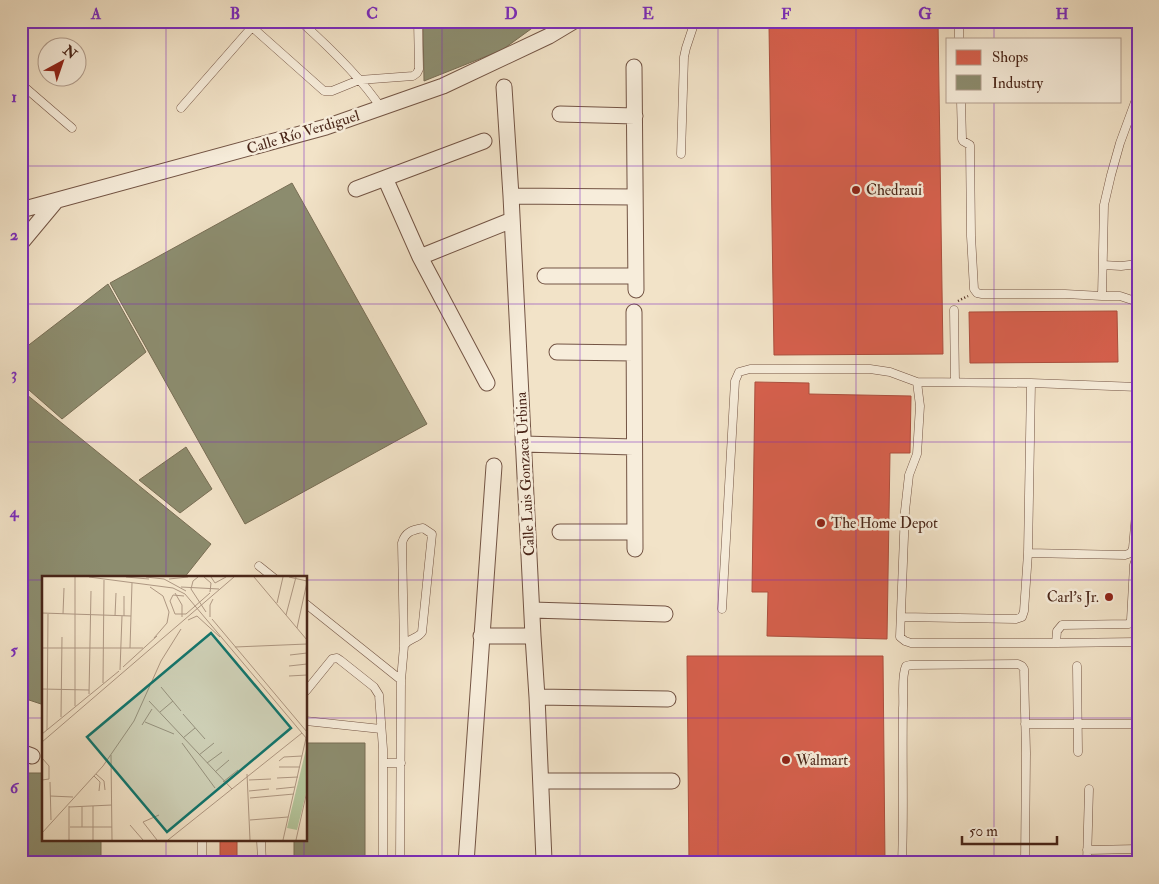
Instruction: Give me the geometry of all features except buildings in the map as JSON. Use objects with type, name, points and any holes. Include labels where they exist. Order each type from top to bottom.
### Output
[{"type":"street","name":"Calle Río Verdiguel","points":[[21,210],[326,127],[443,86],[549,36],[574,21]]},
{"type":"street","points":[[545,276],[636,283],[634,66]]},
{"type":"street","name":"Calle Luis Gonzaca Urbina","points":[[504,87],[537,697],[544,862]]},
{"type":"street","points":[[560,114],[634,116]]},
{"type":"street","points":[[356,188],[484,141]]},
{"type":"street","points":[[385,178],[420,257],[487,383]]},
{"type":"street","points":[[511,196],[634,197]]},
{"type":"street","points":[[21,243],[56,201]]},
{"type":"street","points":[[420,257],[512,220]]},
{"type":"street","points":[[634,312],[635,549]]},
{"type":"street","points":[[557,352],[634,353]]},
{"type":"street","points":[[523,444],[634,447]]},
{"type":"street","points":[[466,863],[494,466]]},
{"type":"street","points":[[560,532],[635,532]]},
{"type":"street","points":[[532,610],[665,614]]},
{"type":"street","points":[[481,636],[533,636]]},
{"type":"street","points":[[537,697],[668,699]]},
{"type":"street","points":[[541,781],[672,781]]},
{"type":"lane","points":[[300,21],[359,80],[381,108]]},
{"type":"lane","points":[[181,108],[252,28],[324,91],[332,91],[359,80],[413,76],[417,73],[419,69],[418,21]]},
{"type":"lane","points":[[681,154],[684,57],[696,21]]},
{"type":"lane","points":[[959,21],[959,38]]},
{"type":"lane","points":[[21,84],[72,128]]},
{"type":"lane","points":[[1102,296],[1104,205],[1120,143],[1138,94]]},
{"type":"lane","points":[[961,102],[962,139],[970,145],[971,245],[974,290],[982,294],[1120,296],[1138,302]]},
{"type":"lane","points":[[1103,265],[1121,266],[1138,264]]},
{"type":"lane","points":[[954,310],[955,382]]},
{"type":"lane","points":[[722,609],[735,381],[738,372],[750,369],[870,368],[890,372],[917,382],[1138,386],[1137,528],[1131,553],[1028,553]]},
{"type":"lane","points":[[917,382],[920,406],[917,454],[909,475],[905,511],[900,637],[911,643],[1138,642]]},
{"type":"lane","points":[[901,617],[1016,619],[1022,617],[1028,553],[1031,383]]},
{"type":"lane","points":[[400,863],[401,680],[404,646],[402,543],[408,532],[423,528],[432,534],[422,632],[404,646]]},
{"type":"lane","points":[[1056,643],[1057,630],[1062,625],[1129,624],[1131,620],[1134,565],[1138,561]]},
{"type":"lane","points":[[259,566],[272,576]]},
{"type":"lane","points":[[308,606],[401,680]]},
{"type":"lane","points":[[308,689],[332,659],[337,658],[376,690],[378,695],[383,763],[382,863]]},
{"type":"lane","points":[[902,863],[904,670],[906,666],[910,665],[999,664],[1018,664],[1024,669],[1025,863]]},
{"type":"lane","points":[[1077,666],[1078,752]]},
{"type":"lane","points":[[308,721],[381,729]]},
{"type":"lane","points":[[1025,724],[1138,724]]},
{"type":"lane","points":[[383,763],[401,763]]},
{"type":"lane","points":[[1086,863],[1089,789]]},
{"type":"lane","points":[[202,842],[202,863]]},
{"type":"lane","points":[[261,842],[262,863]]},
{"type":"lane","points":[[1087,850],[1138,850]]},
{"type":"path","points":[[954,310],[956,302],[977,293]]},
{"type":"place","name":"Chedraui","points":[[856,190]]},
{"type":"place","name":"The Home Depot","points":[[821,523]]},
{"type":"place","name":"Carl's Jr.","points":[[1109,597]]},
{"type":"place","name":"Walmart","points":[[786,760]]}]
